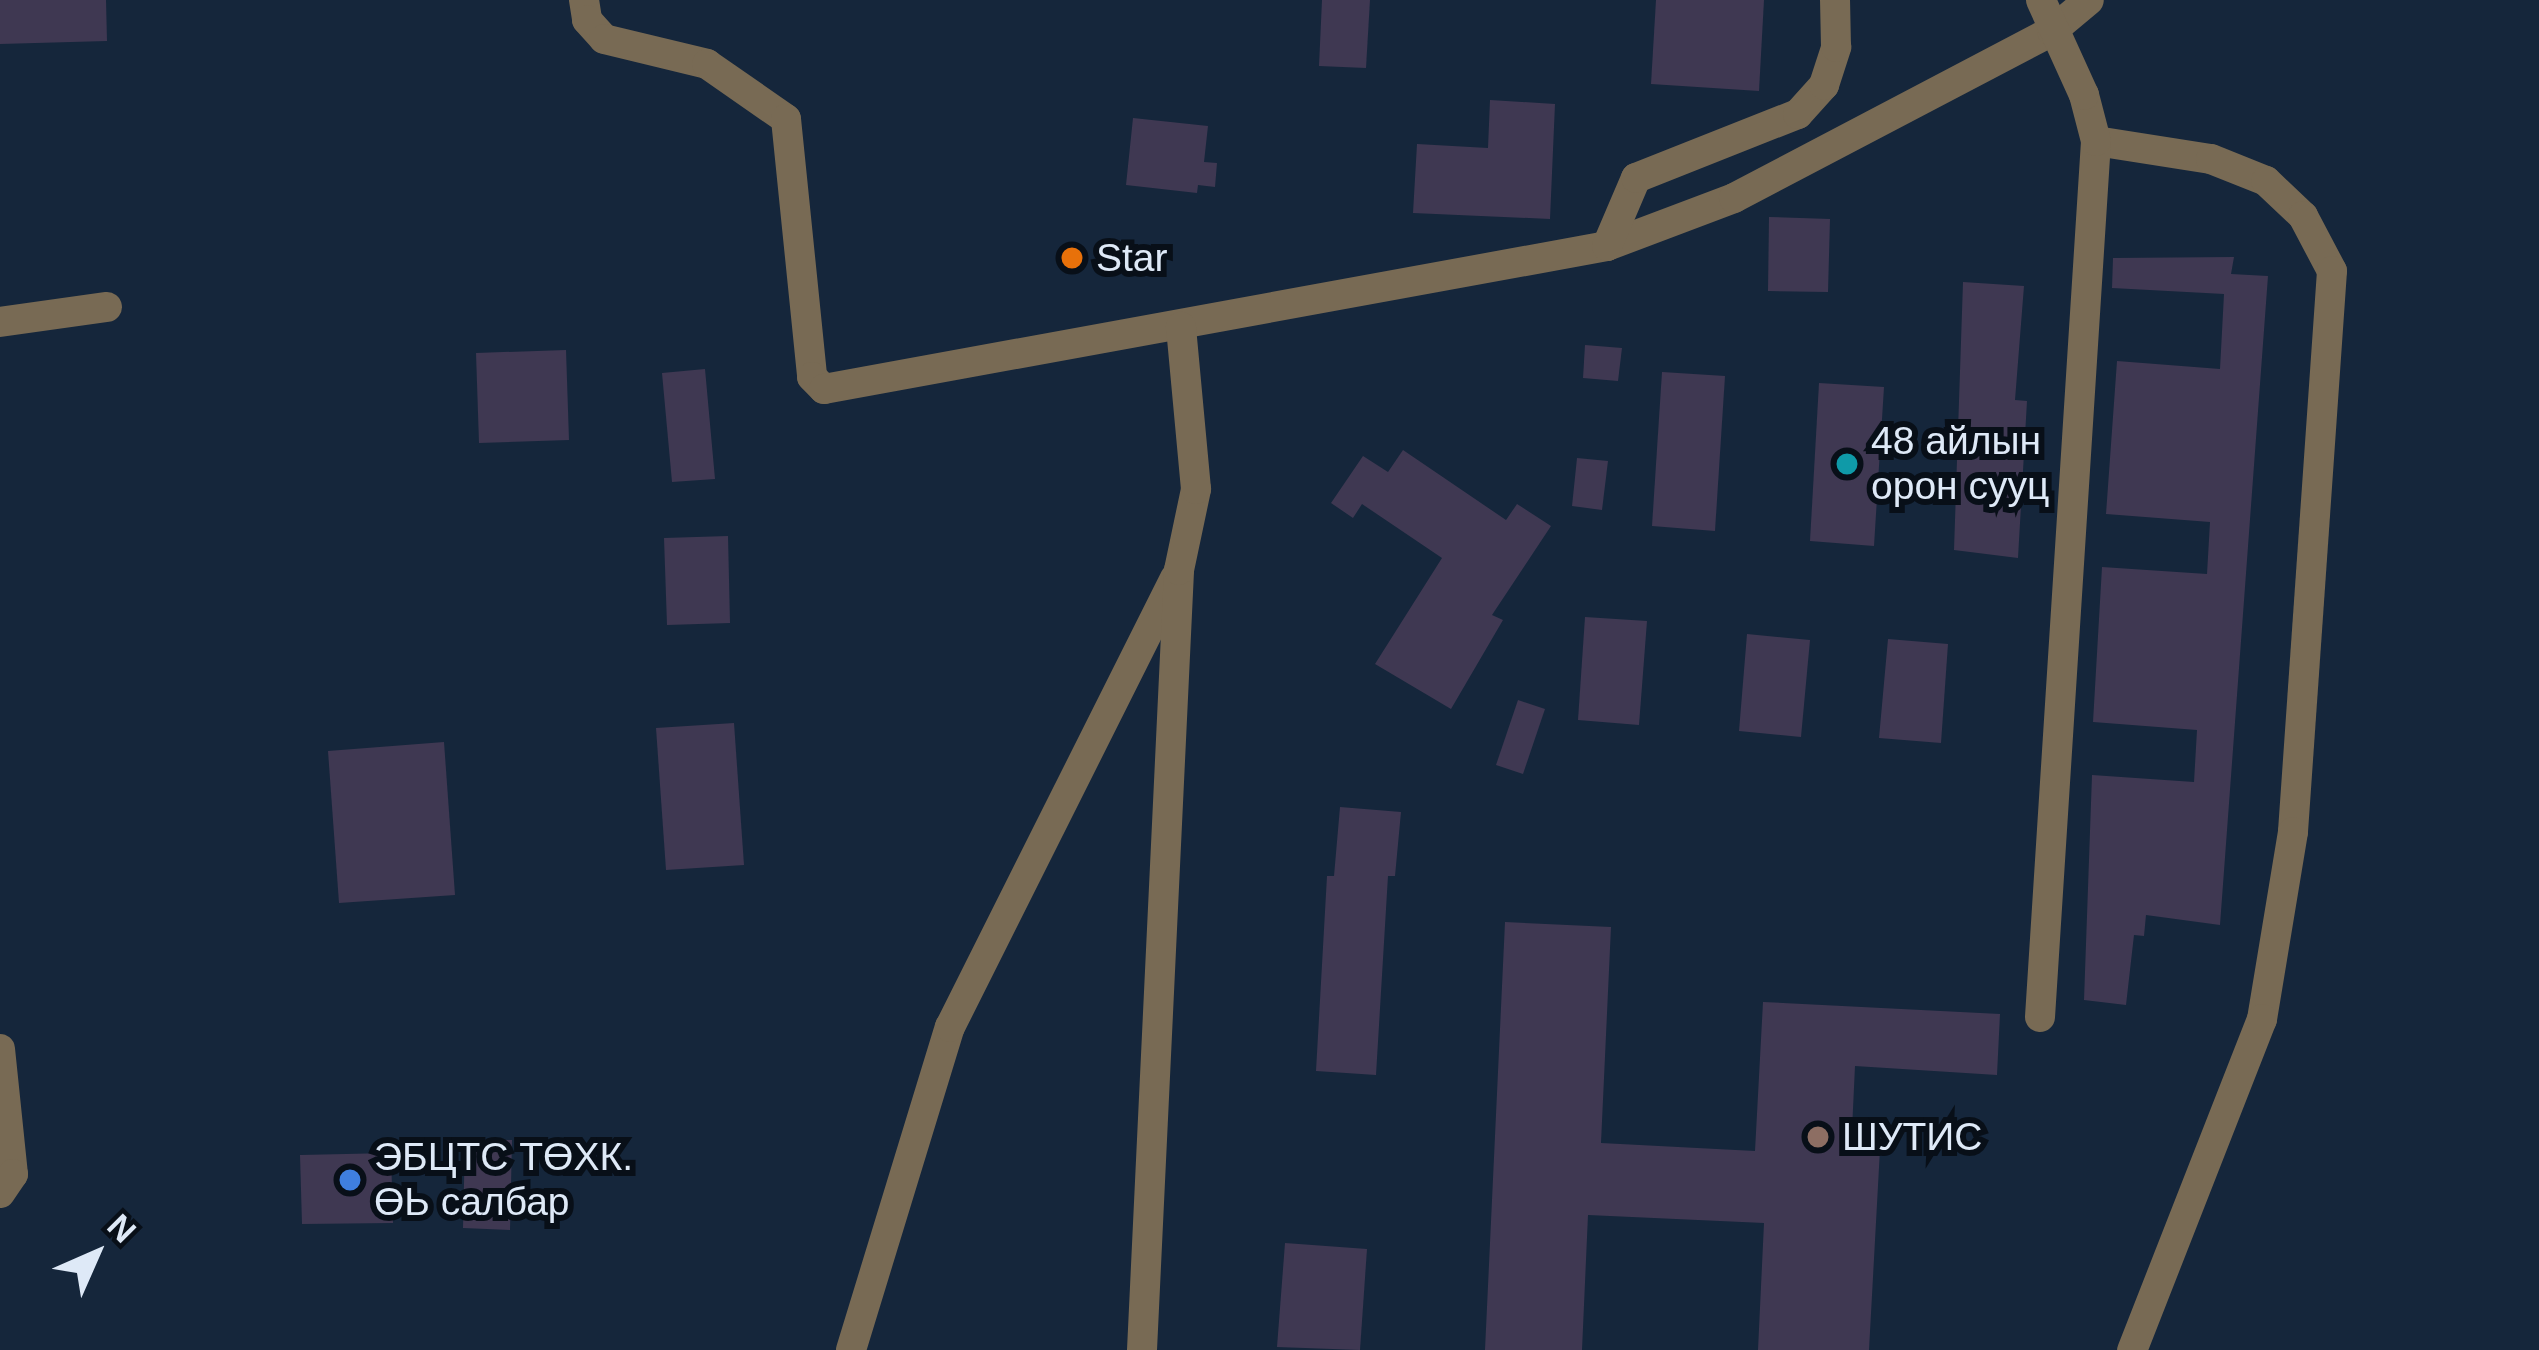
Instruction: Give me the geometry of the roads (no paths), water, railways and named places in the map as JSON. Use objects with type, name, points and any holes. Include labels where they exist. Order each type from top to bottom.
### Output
[{"type":"street","points":[[584,0],[587,20],[604,39],[707,64],[786,118],[819,387],[1180,327],[1607,246],[1734,198],[2052,31],[2090,0]]},
{"type":"street","points":[[1607,246],[1636,178],[1798,114],[1811,99],[1836,47],[1835,0]]},
{"type":"street","points":[[2040,1017],[2096,141],[2084,95],[2041,0]]},
{"type":"street","points":[[2096,141],[2211,159],[2266,181],[2303,216],[2332,271],[2293,832],[2262,1019],[2132,1350]]},
{"type":"street","points":[[0,322],[107,308]]},
{"type":"street","points":[[1142,1350],[1179,570],[1196,489],[1180,327]]},
{"type":"street","points":[[851,1350],[950,1027],[1179,570]]},
{"type":"street","points":[[0,1049],[13,1174],[0,1193]]},
{"type":"place","name":"Star","points":[[1072,258]]},
{"type":"place","name":"48 айлын орон сууц","points":[[1847,464]]},
{"type":"place","name":"ШУТИС","points":[[1818,1137]]},
{"type":"place","name":"ЭБЦТС ТӨХК. ӨЬ салбар","points":[[350,1180]]}]
